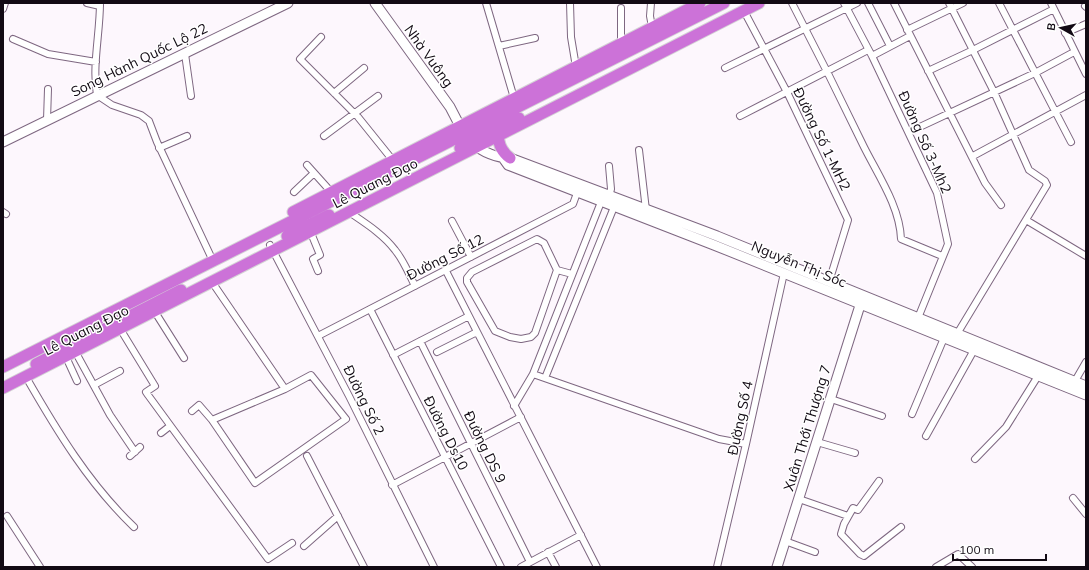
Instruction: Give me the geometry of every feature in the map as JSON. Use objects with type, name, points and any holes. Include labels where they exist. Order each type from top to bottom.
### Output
[{"type":"highway","name":"Lê Quang Đạo","points":[[3,381],[118,326],[272,248],[311,233],[349,212],[468,138],[514,98],[700,3]]},
{"type":"highway","name":"Lê Quang Đạo","points":[[3,388],[71,355],[118,326],[155,312],[212,282],[468,138],[724,3]]},
{"type":"highway","name":"Lê Quang Đạo","points":[[5,362],[396,164],[468,138],[498,133],[744,7],[759,3]]},
{"type":"highway","points":[[498,133],[506,158]]},
{"type":"main road","name":"Song Hành Quốc Lộ 22","points":[[3,142],[288,3]]},
{"type":"main road","name":"Nhà Vuông","points":[[374,3],[450,108],[468,138]]},
{"type":"main road","name":"Nguyễn Thị Sóc","points":[[468,138],[506,158],[717,236],[829,282],[861,300],[944,338],[1086,394]]},
{"type":"main road","name":"Nguyễn Thị Sóc","points":[[506,158],[508,165],[577,193],[784,274],[918,318],[1086,386]]},
{"type":"main road","name":"Xuân Thới Thượng 7","points":[[777,567],[800,498],[861,300]]},
{"type":"street","points":[[3,9],[5,3]]},
{"type":"street","points":[[88,3],[100,5],[94,80],[97,95],[112,105],[141,115],[149,121],[159,148],[211,257]]},
{"type":"street","points":[[486,3],[514,98]]},
{"type":"street","points":[[570,3],[571,37],[576,67]]},
{"type":"street","points":[[651,3],[650,16],[652,27]]},
{"type":"street","points":[[792,3],[828,71],[891,202],[900,223],[901,239],[942,256]]},
{"type":"street","points":[[725,68],[845,6],[857,3]]},
{"type":"street","points":[[868,3],[890,46]]},
{"type":"street","points":[[894,3],[973,156],[985,183],[1001,206]]},
{"type":"street","points":[[907,30],[950,6],[963,3]]},
{"type":"street","points":[[999,3],[1012,31],[1071,142]]},
{"type":"street","name":"Đường Số 3-Mh2","points":[[845,6],[872,56],[937,193],[948,244],[918,318]]},
{"type":"street","points":[[950,6],[994,92],[1029,170],[1045,181],[1047,185],[957,334]]},
{"type":"street","points":[[928,71],[1012,31],[1053,6],[1086,74]]},
{"type":"street","name":"Đường Số 1-MH2","points":[[744,7],[787,92],[848,220],[829,282]]},
{"type":"street","points":[[621,8],[621,43]]},
{"type":"street","points":[[1065,33],[1086,24]]},
{"type":"street","points":[[872,56],[910,36]]},
{"type":"street","points":[[321,37],[300,59],[355,113],[396,164]]},
{"type":"street","points":[[499,46],[535,38]]},
{"type":"street","points":[[13,39],[48,54],[96,62]]},
{"type":"street","points":[[740,116],[868,50]]},
{"type":"street","points":[[909,132],[1035,73],[1074,52]]},
{"type":"street","points":[[186,54],[191,96]]},
{"type":"street","points":[[334,93],[364,68]]},
{"type":"street","points":[[47,120],[48,89]]},
{"type":"street","points":[[973,156],[1086,95]]},
{"type":"street","points":[[324,136],[378,96]]},
{"type":"street","points":[[159,148],[187,136]]},
{"type":"street","points":[[639,150],[646,210]]},
{"type":"street","points":[[308,165],[334,195]]},
{"type":"street","points":[[609,166],[611,189],[609,196]]},
{"type":"street","points":[[294,192],[314,173]]},
{"type":"street","name":"Đường Số 12","points":[[318,336],[573,204],[577,193]]},
{"type":"street","points":[[514,406],[532,374],[563,299],[600,202]]},
{"type":"street","points":[[545,378],[614,207]]},
{"type":"street","points":[[349,212],[376,231],[389,243],[400,257],[416,286]]},
{"type":"street","points":[[452,220],[472,257]]},
{"type":"street","points":[[1026,220],[1086,256]]},
{"type":"street","points":[[311,233],[320,255],[313,260],[318,271]]},
{"type":"street","points":[[536,239],[544,243],[557,270],[537,328],[531,338],[524,339],[510,337],[495,331],[467,282],[469,274],[505,255],[536,239]]},
{"type":"street","points":[[499,242],[505,255]]},
{"type":"street","name":"Đường Số 2","points":[[272,248],[434,567]]},
{"type":"street","points":[[557,270],[572,274]]},
{"type":"street","points":[[446,271],[597,567]]},
{"type":"street","name":"Đường Số 4","points":[[717,567],[784,274]]},
{"type":"street","points":[[212,282],[285,389]]},
{"type":"street","points":[[563,299],[576,303]]},
{"type":"street","name":"Đường Ds10","points":[[370,309],[501,567]]},
{"type":"street","points":[[155,312],[184,358]]},
{"type":"street","points":[[393,355],[469,316]]},
{"type":"street","points":[[118,326],[155,386],[146,392],[268,559],[292,543]]},
{"type":"street","points":[[537,328],[549,332]]},
{"type":"street","points":[[437,352],[477,332]]},
{"type":"street","points":[[912,414],[944,338]]},
{"type":"street","name":"Đường DS 9","points":[[420,341],[530,562]]},
{"type":"street","points":[[926,436],[974,350]]},
{"type":"street","points":[[71,355],[77,380]]},
{"type":"street","points":[[71,355],[94,385],[132,454],[140,447]]},
{"type":"street","points":[[1075,381],[1086,362]]},
{"type":"street","points":[[94,385],[120,371]]},
{"type":"street","points":[[532,374],[719,439],[746,444]]},
{"type":"street","points":[[192,411],[199,406],[212,420],[255,483],[346,419],[311,375],[285,389],[212,420]]},
{"type":"street","points":[[975,458],[1006,427],[1038,376]]},
{"type":"street","points":[[26,377],[49,418],[80,464],[108,500],[134,527]]},
{"type":"street","points":[[831,399],[882,416]]},
{"type":"street","points":[[392,485],[521,418]]},
{"type":"street","points":[[161,433],[170,426]]},
{"type":"street","points":[[817,442],[855,453]]},
{"type":"street","points":[[307,456],[364,567]]},
{"type":"street","points":[[879,481],[858,510],[853,508],[841,534],[862,556],[878,546],[901,527]]},
{"type":"street","points":[[800,498],[848,516]]},
{"type":"street","points":[[1073,498],[1086,514]]},
{"type":"street","points":[[7,516],[40,567]]},
{"type":"street","points":[[304,546],[338,516]]},
{"type":"street","points":[[521,567],[581,535]]},
{"type":"street","points":[[785,541],[815,552]]},
{"type":"street","points":[[548,552],[556,567]]},
{"type":"street","points":[[936,567],[958,554],[972,567]]}]
